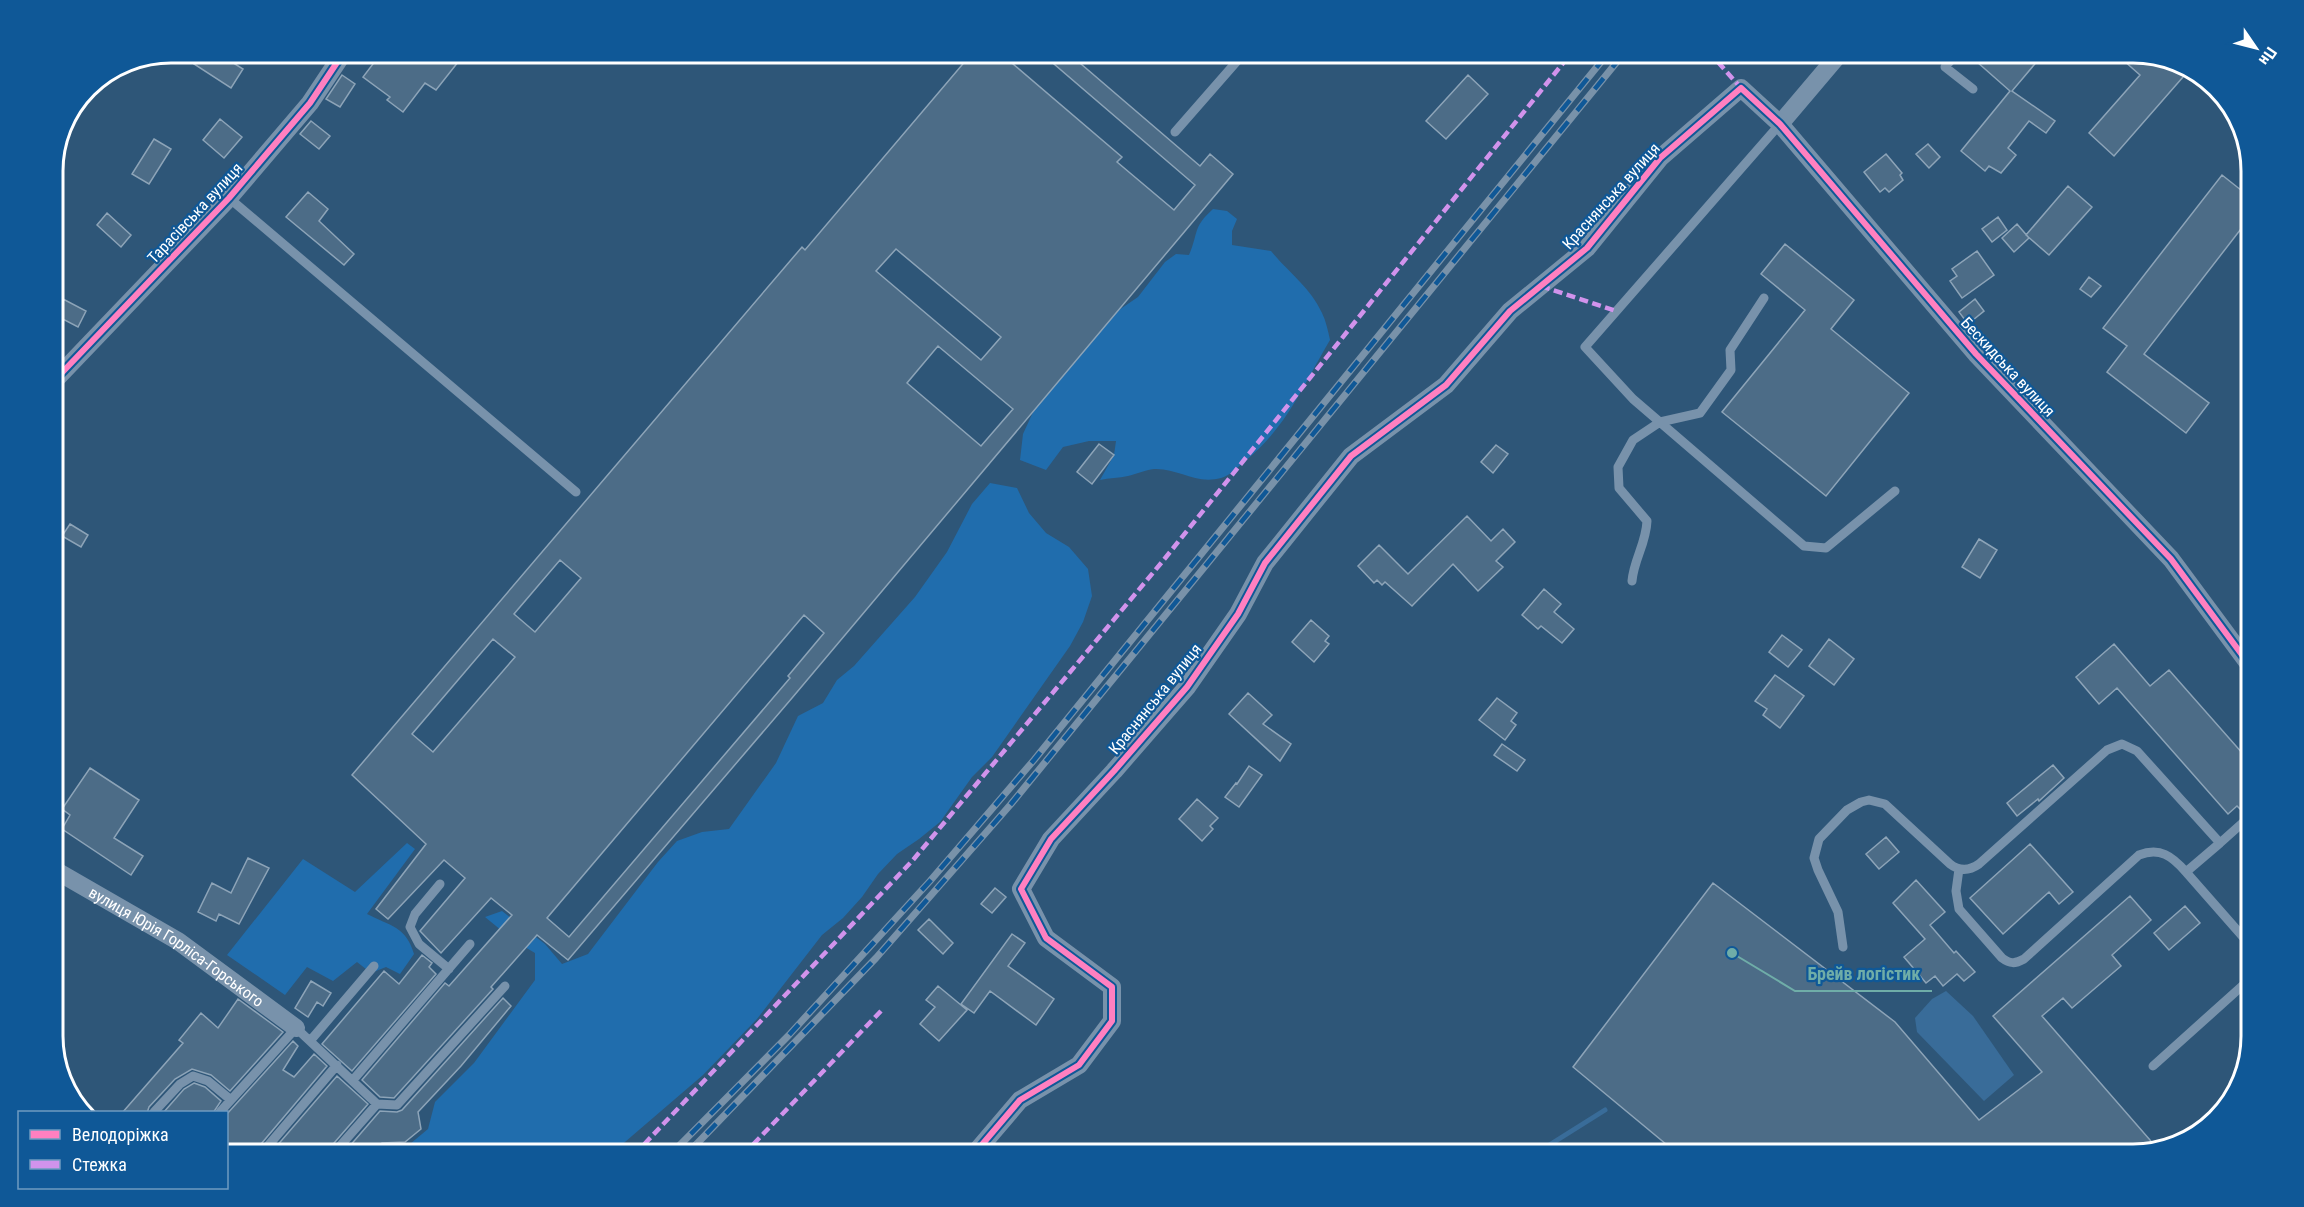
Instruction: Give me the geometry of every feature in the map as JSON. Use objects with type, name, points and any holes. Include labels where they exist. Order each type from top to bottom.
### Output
[{"type":"street","name":"Тарасівська вулиця","points":[[63,372],[230,198],[310,103],[337,63]]},
{"type":"street","points":[[1780,124],[1832,63]]},
{"type":"street","name":"Бескидська вулиця","points":[[1741,88],[1780,124],[1976,354],[2171,560],[2241,654]]},
{"type":"street","name":"Краснянська вулиця","points":[[983,1144],[1020,1100],[1079,1065],[1112,1021],[1112,987],[1046,938],[1021,889],[1051,839],[1187,687],[1238,614],[1265,563],[1351,456],[1446,385],[1510,312],[1587,248],[1660,158],[1741,88]]},
{"type":"street","name":"вулиця Юрія Горліса-Горського","points":[[63,875],[178,941],[296,1028]]},
{"type":"lane","points":[[1175,132],[1235,63]]},
{"type":"lane","points":[[1948,63],[1945,67],[1973,89]]},
{"type":"lane","points":[[1780,124],[1585,347],[1633,399],[1804,546],[1826,548],[1895,491]]},
{"type":"lane","points":[[230,198],[576,492]]},
{"type":"lane","points":[[1632,581],[1634,568],[1646,538],[1647,521],[1619,488],[1618,467],[1633,440],[1660,422],[1700,413],[1731,370],[1730,350],[1764,298]]},
{"type":"lane","points":[[1843,947],[1838,912],[1815,864],[1815,851],[1823,833],[1854,805],[1869,800],[1885,804],[1950,864],[1959,869],[1969,869],[1978,864],[2107,750],[2117,745],[2127,745],[2137,751],[2220,843]]},
{"type":"lane","points":[[2186,872],[2241,824]]},
{"type":"lane","points":[[1959,869],[1956,891],[1959,909],[2009,963],[2017,963],[2024,959],[2139,855],[2155,851],[2171,856],[2241,934]]},
{"type":"lane","points":[[440,884],[415,914],[410,927],[419,944],[449,969]]},
{"type":"lane","points":[[353,1080],[470,944]]},
{"type":"lane","points":[[310,1041],[374,966]]},
{"type":"lane","points":[[222,1111],[296,1028],[377,1104],[397,1105],[505,986]]},
{"type":"lane","points":[[2153,1066],[2241,988]]},
{"type":"lane","points":[[270,1144],[337,1065]]},
{"type":"lane","points":[[156,1111],[180,1084],[193,1076],[208,1082],[231,1100]]},
{"type":"lane","points":[[342,1144],[377,1104]]},
{"type":"shaded area","points":[[1213,209],[1227,211],[1237,219],[1232,231],[1232,245],[1271,251],[1312,296],[1325,319],[1330,340],[1283,420],[1259,448],[1236,469],[1224,477],[1212,480],[1154,469],[1100,480],[1114,455],[1116,441],[1089,441],[1063,447],[1046,470],[1020,460],[1023,434],[1034,410],[1116,312],[1138,297],[1165,262],[1176,254],[1189,255],[1199,226]]},
{"type":"shaded area","points":[[990,483],[1017,488],[1029,513],[1046,533],[1069,547],[1088,569],[1092,596],[1083,622],[1070,646],[992,757],[972,777],[940,822],[897,854],[878,874],[843,918],[822,935],[757,1019],[703,1075],[623,1144],[410,1144],[428,1129],[435,1102],[474,1063],[535,980],[535,953],[513,940],[485,917],[502,911],[545,944],[562,964],[588,954],[658,862],[677,841],[702,832],[729,829],[776,763],[798,716],[823,703],[837,680],[854,666],[915,597],[947,552],[972,504]]},
{"type":"shaded area","points":[[407,843],[415,849],[367,914],[402,932],[411,945],[414,954],[400,974],[386,967],[371,973],[357,962],[333,981],[307,967],[285,995],[227,955],[303,859],[355,892]]},
{"type":"shaded area","points":[[1946,991],[1973,1016],[2014,1075],[1984,1101],[1917,1032],[1915,1018],[1932,999]]},
{"type":"building","points":[[233,63],[243,69],[231,88],[194,64]]},
{"type":"building","points":[[374,63],[457,63],[436,90],[425,83],[403,112],[387,100],[390,97],[363,77]]},
{"type":"building","points":[[964,63],[1012,63],[1122,157],[1117,162],[1174,210],[1195,185],[1053,63],[1080,63],[1200,166],[1210,154],[1233,174],[568,960],[537,935],[491,987],[493,989],[394,1098],[380,1097],[362,1080],[445,983],[449,986],[512,915],[491,898],[441,953],[420,931],[465,878],[444,860],[388,919],[376,909],[426,844],[352,775],[802,247],[805,250]],"holes":[[[896,249],[1001,337],[981,360],[876,271]],[[938,346],[1013,409],[981,446],[907,383]],[[560,560],[581,578],[535,632],[514,614]],[[804,615],[824,633],[788,676],[790,678],[569,937],[547,918]],[[493,639],[515,657],[433,752],[412,734]]]},
{"type":"building","points":[[1978,63],[2036,63],[2012,91],[2055,121],[2046,133],[2029,121],[2008,148],[2016,155],[2001,173],[1989,166],[1985,171],[1961,151],[2010,91]]},
{"type":"building","points":[[2126,63],[2154,65],[2184,76],[2114,156],[2089,133],[2140,75]]},
{"type":"building","points":[[342,75],[355,84],[340,107],[326,99]]},
{"type":"building","points":[[1468,75],[1488,94],[1446,139],[1426,121]]},
{"type":"building","points":[[220,119],[242,137],[224,158],[203,140]]},
{"type":"building","points":[[311,121],[330,136],[319,149],[300,134]]},
{"type":"building","points":[[154,139],[171,149],[149,184],[132,174]]},
{"type":"building","points":[[1928,144],[1940,157],[1929,168],[1916,154]]},
{"type":"building","points":[[1886,154],[1902,173],[1900,175],[1903,180],[1889,192],[1885,188],[1880,192],[1864,172]]},
{"type":"building","points":[[2222,175],[2241,190],[2241,229],[2144,354],[2209,403],[2186,433],[2107,372],[2127,346],[2103,328]]},
{"type":"building","points":[[2068,186],[2092,207],[2049,255],[2026,235]]},
{"type":"building","points":[[308,192],[328,209],[319,221],[354,254],[344,265],[286,217]]},
{"type":"building","points":[[107,213],[131,235],[121,247],[97,225]]},
{"type":"building","points":[[1998,217],[2007,230],[1992,242],[1982,229]]},
{"type":"building","points":[[2017,224],[2029,238],[2014,252],[2002,238]]},
{"type":"building","points":[[1785,244],[1854,300],[1831,329],[1909,393],[1826,496],[1722,412],[1805,310],[1761,274]]},
{"type":"building","points":[[1977,251],[1994,275],[1962,298],[1950,281],[1957,276],[1952,269]]},
{"type":"building","points":[[2089,277],[2101,286],[2091,297],[2080,289]]},
{"type":"building","points":[[63,299],[86,311],[78,327],[63,319]]},
{"type":"building","points":[[1975,299],[1984,311],[1968,324],[1959,312]]},
{"type":"building","points":[[1099,444],[1114,455],[1092,484],[1077,472]]},
{"type":"building","points":[[1496,445],[1508,454],[1493,473],[1481,462]]},
{"type":"building","points":[[1467,516],[1491,541],[1503,529],[1515,542],[1496,561],[1503,567],[1478,591],[1453,564],[1412,606],[1385,582],[1382,585],[1377,580],[1374,583],[1358,566],[1379,545],[1408,574]]},
{"type":"building","points":[[70,524],[88,535],[81,547],[63,534]]},
{"type":"building","points":[[1979,539],[1997,550],[1980,578],[1962,567]]},
{"type":"building","points":[[1544,589],[1561,604],[1554,612],[1574,629],[1562,643],[1541,626],[1538,629],[1522,615]]},
{"type":"building","points":[[1311,620],[1329,636],[1325,641],[1329,644],[1314,662],[1292,642]]},
{"type":"building","points":[[1782,635],[1802,650],[1788,667],[1769,652]]},
{"type":"building","points":[[1829,639],[1854,659],[1834,685],[1809,666]]},
{"type":"building","points":[[2114,644],[2150,686],[2169,670],[2241,752],[2241,810],[2237,806],[2228,814],[2117,688],[2099,704],[2076,677]]},
{"type":"building","points":[[1775,675],[1804,696],[1780,728],[1763,715],[1767,709],[1755,701]]},
{"type":"building","points":[[1248,693],[1272,715],[1263,724],[1291,744],[1280,761],[1229,714]]},
{"type":"building","points":[[1497,698],[1517,713],[1511,721],[1516,725],[1505,740],[1479,720]]},
{"type":"building","points":[[1502,744],[1525,760],[1517,771],[1494,755]]},
{"type":"building","points":[[2053,765],[2064,778],[2039,801],[2038,799],[2017,816],[2007,803]]},
{"type":"building","points":[[1249,766],[1262,775],[1239,807],[1225,797]]},
{"type":"building","points":[[90,768],[139,800],[114,838],[143,856],[131,875],[63,830],[70,815],[63,808]]},
{"type":"building","points":[[1197,799],[1218,818],[1210,826],[1213,829],[1202,841],[1179,819]]},
{"type":"building","points":[[1886,837],[1899,852],[1879,869],[1866,854]]},
{"type":"building","points":[[2030,844],[2073,892],[2059,904],[2049,892],[2003,934],[1970,898]]},
{"type":"building","points":[[248,858],[269,868],[239,924],[219,914],[216,921],[198,912],[212,883],[231,893]]},
{"type":"building","points":[[1916,880],[1945,912],[1930,925],[1954,953],[1956,951],[1975,972],[1964,981],[1957,974],[1943,986],[1935,976],[1926,983],[1904,957],[1925,939],[1893,903]]},
{"type":"building","points":[[1713,883],[1895,1022],[1979,1120],[2042,1072],[1993,1016],[2130,896],[2151,920],[2112,955],[2121,966],[2072,1008],[2063,998],[2042,1016],[2152,1142],[2133,1144],[1666,1144],[1573,1067]]},
{"type":"building","points":[[995,888],[1006,897],[992,913],[981,904]]},
{"type":"building","points":[[2185,906],[2200,923],[2169,950],[2154,933]]},
{"type":"building","points":[[929,919],[953,943],[943,954],[918,930]]},
{"type":"building","points":[[1012,934],[1025,943],[1008,966],[1054,999],[1036,1025],[990,991],[974,1013],[961,1004]]},
{"type":"building","points":[[422,955],[432,963],[429,967],[436,974],[352,1071],[322,1044],[384,971],[399,984]]},
{"type":"building","points":[[311,981],[331,993],[323,1006],[317,1002],[308,1017],[295,1008]]},
{"type":"building","points":[[938,986],[967,1010],[939,1041],[920,1024],[935,1007],[926,1000]]},
{"type":"building","points":[[503,998],[511,1006],[461,1066],[418,1112],[421,1129],[405,1142],[352,1144],[380,1111],[402,1110]]},
{"type":"building","points":[[238,999],[283,1032],[230,1091],[211,1075],[192,1069],[175,1079],[148,1111],[124,1111],[183,1043],[179,1040],[201,1013],[218,1028]]},
{"type":"building","points":[[293,1041],[298,1046],[283,1070],[294,1077],[314,1054],[327,1066],[261,1144],[228,1144],[228,1113]]},
{"type":"building","points":[[337,1076],[368,1104],[333,1144],[278,1144]]},
{"type":"building","points":[[194,1083],[205,1087],[221,1101],[214,1111],[165,1111],[184,1089]]},
{"type":"waterway","points":[[1551,1144],[1605,1110]]},
{"type":"railway","points":[[681,1144],[789,1035],[930,881],[1034,760],[1600,63]]},
{"type":"railway","points":[[697,1144],[876,958],[1011,804],[1616,63]]},
{"type":"marked path","points":[[644,1144],[913,860],[1162,562],[1563,63]]},
{"type":"marked path","points":[[1719,63],[1741,88]]},
{"type":"marked path","points":[[1541,286],[1616,311]]},
{"type":"marked path","points":[[754,1144],[881,1011]]},
{"type":"cycle path","points":[[63,372],[229,198],[310,103],[337,63]]},
{"type":"cycle path","points":[[983,1144],[1020,1100],[1079,1065],[1112,1021],[1112,987],[1046,938],[1021,889],[1051,839],[1187,687],[1238,614],[1265,563],[1351,456],[1446,385],[1510,311],[1587,248],[1660,158],[1741,88],[1780,124],[1976,354],[2171,559],[2241,654]]},
{"type":"place","name":"Брейв логістик","points":[[1732,953]]}]
